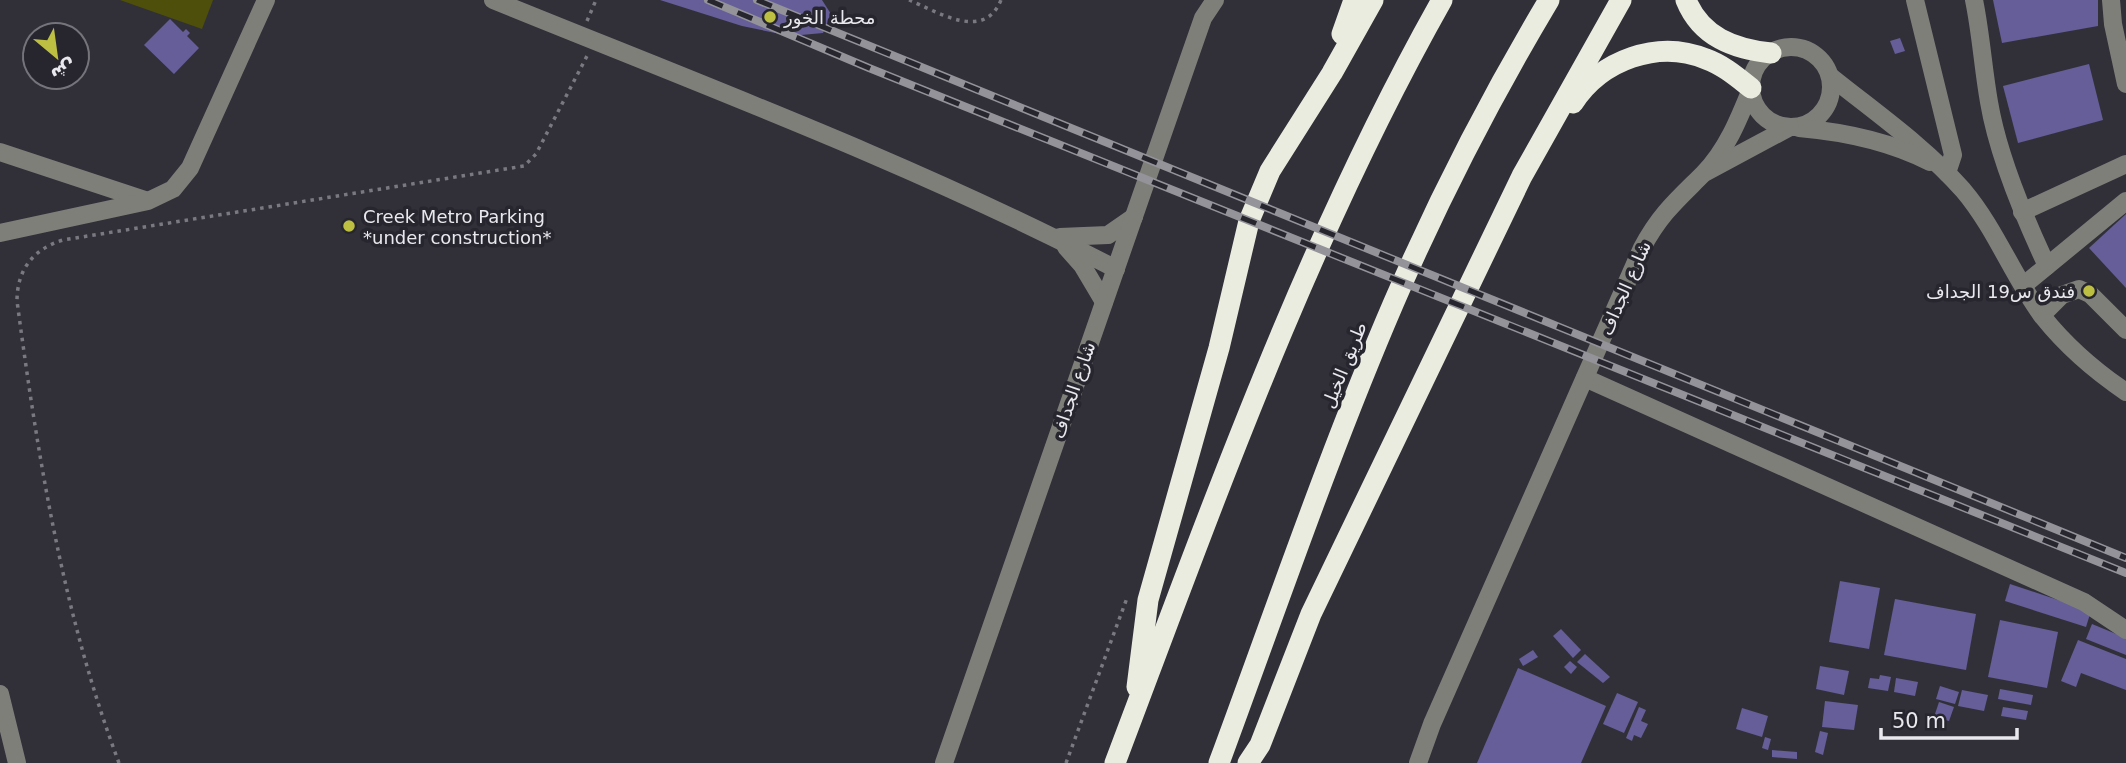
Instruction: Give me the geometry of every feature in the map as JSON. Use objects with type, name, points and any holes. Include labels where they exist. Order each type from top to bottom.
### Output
[{"type":"highway","points":[[1300,122],[1347,24],[1354,0]]},
{"type":"highway","points":[[1134,713],[1148,600],[1219,348],[1241,247],[1264,184],[1373,0]]},
{"type":"highway","points":[[1115,763],[1304,276],[1353,168],[1442,0]]},
{"type":"highway","name":"طريق الخيل","points":[[1219,763],[1394,302],[1449,182],[1510,66],[1549,0]]},
{"type":"highway","points":[[1248,763],[1260,745],[1311,614],[1521,176],[1622,0]]},
{"type":"highway","points":[[1686,0],[1692,16],[1716,38],[1743,50],[1771,53]]},
{"type":"highway","points":[[1521,176],[1592,81],[1611,66],[1633,56],[1682,52],[1705,58],[1751,89]]},
{"type":"street","points":[[0,233],[148,201],[173,189],[190,168],[266,0]]},
{"type":"street","points":[[493,0],[859,150],[1056,238],[1119,261]]},
{"type":"street","name":"شارع الجداف","points":[[944,763],[1119,261],[1203,9],[1215,0]]},
{"type":"street","points":[[1915,0],[1953,155],[1945,171]]},
{"type":"street","points":[[1974,0],[1983,42],[1989,104],[2022,212],[2047,266]]},
{"type":"street","points":[[2111,0],[2113,24],[2126,84]]},
{"type":"street","points":[[1794,128],[1821,114],[1832,89],[1830,76],[1823,63],[1806,50],[1785,48],[1771,53],[1753,74],[1751,89],[1754,101],[1768,120],[1794,128],[1847,134],[1887,144],[1945,171]]},
{"type":"street","points":[[1830,76],[1922,147],[1945,171],[1984,217],[2042,315],[2068,346],[2126,392]]},
{"type":"street","name":"شارع الجداف","points":[[1418,763],[1432,723],[1653,227],[1667,207],[1703,173],[1731,134],[1751,89]]},
{"type":"street","name":"شارع الجداف","points":[[1703,173],[1794,128]]},
{"type":"street","points":[[0,152],[32,165],[148,201]]},
{"type":"street","points":[[2022,212],[2126,164]]},
{"type":"street","points":[[0,166],[32,165]]},
{"type":"street","points":[[2024,285],[2126,201]]},
{"type":"street","points":[[1056,238],[1108,235],[1134,217]]},
{"type":"street","points":[[1056,238],[1082,265],[1104,302]]},
{"type":"street","points":[[2042,315],[2062,295],[2079,289],[2090,293],[2126,330]]},
{"type":"street","points":[[1585,377],[2084,602],[2126,630]]},
{"type":"street","points":[[0,700],[17,763]]},
{"type":"path","points":[[586,23],[596,0]]},
{"type":"path","points":[[909,0],[964,22],[976,23],[989,18],[1001,0]]},
{"type":"path","points":[[119,763],[74,626],[57,551],[32,417],[17,301],[20,276],[25,265],[42,248],[63,240],[524,166],[536,154],[594,41]]},
{"type":"shaded area","points":[[120,0],[213,0],[202,29]]},
{"type":"building","name":"محطة الخور","points":[[660,0],[822,0],[831,14],[823,33],[790,36],[742,26]]},
{"type":"building","points":[[1993,0],[2098,0],[2098,26],[2002,43]]},
{"type":"building","points":[[170,19],[183,32],[186,29],[190,33],[187,36],[199,48],[174,74],[144,45]]},
{"type":"building","points":[[1900,38],[1905,51],[1895,54],[1890,41]]},
{"type":"building","points":[[2089,64],[2103,120],[2018,143],[2003,86]]},
{"type":"building","points":[[2126,214],[2126,288],[2089,248]]},
{"type":"building","points":[[1840,581],[1880,588],[1869,649],[1829,642]]},
{"type":"building","points":[[2010,584],[2091,611],[2086,627],[2005,601]]},
{"type":"building","points":[[1895,599],[1976,614],[1966,670],[1884,655]]},
{"type":"building","points":[[2000,620],[2058,632],[2047,688],[1988,677]]},
{"type":"building","points":[[2092,624],[2126,638],[2126,655],[2086,639]]},
{"type":"building","points":[[1561,629],[1581,650],[1573,658],[1553,636]]},
{"type":"building","points":[[2078,640],[2126,659],[2126,690],[2081,673],[2076,687],[2061,681]]},
{"type":"building","points":[[1533,650],[1538,657],[1523,666],[1519,659]]},
{"type":"building","points":[[1585,654],[1610,677],[1603,683],[1577,662]]},
{"type":"building","points":[[1570,661],[1577,667],[1571,674],[1564,667]]},
{"type":"building","points":[[1820,666],[1849,671],[1844,695],[1816,689]]},
{"type":"building","points":[[1518,668],[1606,706],[1581,763],[1477,763]]},
{"type":"building","points":[[1880,675],[1891,677],[1888,691],[1868,688],[1870,678],[1879,679]]},
{"type":"building","points":[[1896,678],[1918,682],[1915,696],[1894,692]]},
{"type":"building","points":[[1940,686],[1959,692],[1955,704],[1936,699]]},
{"type":"building","points":[[2000,689],[2033,695],[2031,705],[1998,699]]},
{"type":"building","points":[[1962,690],[1988,695],[1984,711],[1958,706]]},
{"type":"building","points":[[1617,693],[1638,702],[1624,733],[1603,724]]},
{"type":"building","points":[[1825,701],[1858,705],[1854,730],[1822,727]]},
{"type":"building","points":[[1939,702],[1954,707],[1949,721],[1934,717]]},
{"type":"building","points":[[1639,707],[1646,710],[1641,721],[1648,724],[1641,738],[1634,735],[1632,741],[1626,738]]},
{"type":"building","points":[[2003,707],[2028,711],[2026,720],[2001,716]]},
{"type":"building","points":[[1742,708],[1768,716],[1762,737],[1736,729]]},
{"type":"building","points":[[1820,731],[1828,733],[1823,755],[1815,752]]},
{"type":"building","points":[[1765,737],[1771,739],[1768,750],[1762,748]]},
{"type":"building","points":[[1772,750],[1797,752],[1797,759],[1772,757]]},
{"type":"railway","points":[[708,0],[869,68],[2126,573]]},
{"type":"railway","points":[[757,0],[2126,558]]},
{"type":"place","name":"محطة الخور","points":[[770,17]]},
{"type":"place","name":"Creek Metro Parking *under construction*","points":[[349,226]]},
{"type":"place","name":"فندق س19 الجداف","points":[[2089,291]]}]
